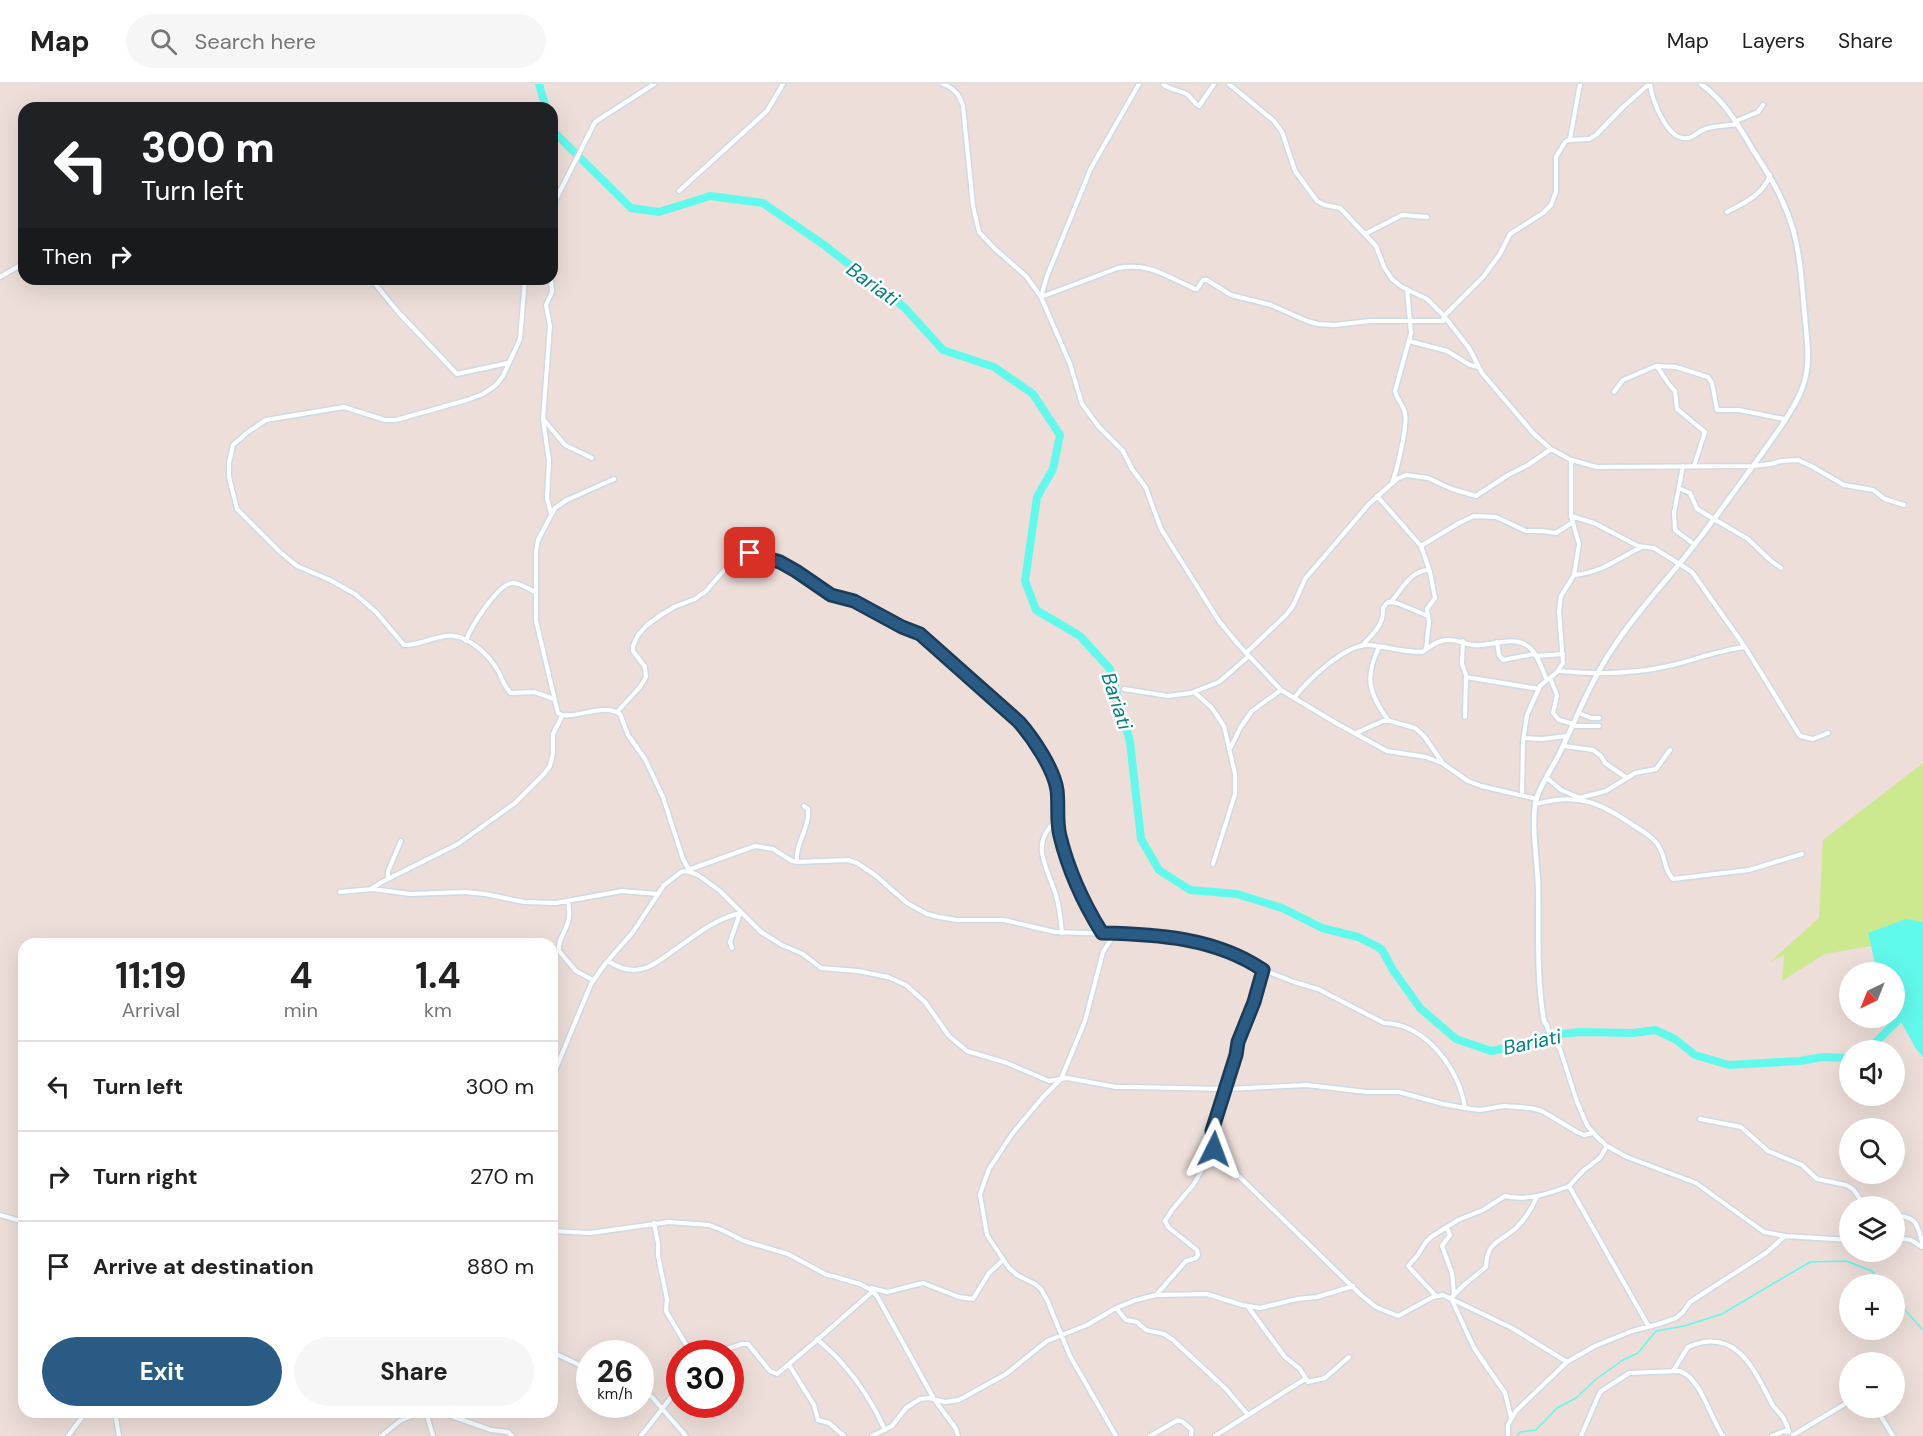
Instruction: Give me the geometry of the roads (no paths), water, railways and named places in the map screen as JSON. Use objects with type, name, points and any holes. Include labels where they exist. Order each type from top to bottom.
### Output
[{"type":"street","points":[[558,195],[595,122],[654,84]]},
{"type":"street","points":[[679,191],[767,111],[783,84]]},
{"type":"street","points":[[943,84],[955,91],[963,106],[973,206],[979,232],[1026,276],[1041,297],[1070,364],[1082,404],[1099,427],[1123,451],[1132,469],[1146,488],[1161,529],[1219,621],[1281,690],[1387,751],[1426,757],[1442,763],[1468,781],[1481,786],[1522,794],[1536,801],[1575,799],[1606,791],[1640,771],[1656,768],[1670,750]]},
{"type":"street","points":[[1041,297],[1047,276],[1093,163],[1140,84]]},
{"type":"street","points":[[1163,84],[1186,94],[1196,106],[1199,106],[1214,84]]},
{"type":"street","points":[[1229,84],[1274,121],[1282,132],[1295,171],[1317,201],[1340,208],[1376,246],[1384,267],[1392,279],[1426,299],[1444,316],[1470,348],[1478,367],[1534,434],[1551,449],[1571,460],[1597,467],[1753,466],[1771,464],[1781,460],[1798,460],[1844,485],[1873,490],[1885,499],[1904,505]]},
{"type":"street","points":[[1569,140],[1580,84]]},
{"type":"street","points":[[1041,297],[1128,266],[1157,270],[1195,289],[1203,280],[1207,280],[1231,295],[1271,305],[1318,324],[1411,320],[1442,322],[1444,316],[1483,277],[1500,254],[1510,234],[1544,213],[1551,205],[1556,192],[1556,157],[1562,146],[1569,140],[1589,139],[1596,135],[1649,84],[1655,108],[1660,117],[1680,136],[1689,138],[1704,129],[1737,123],[1758,112],[1763,105]]},
{"type":"street","points":[[1701,84],[1718,97],[1737,123],[1782,196],[1797,242],[1809,348],[1804,383],[1801,392],[1753,466],[1695,544],[1636,615],[1598,673],[1536,801],[1541,1005],[1550,1035],[1560,1049],[1587,1125],[1607,1146],[1627,1157],[1687,1178],[1758,1229],[1785,1236],[1839,1239]]},
{"type":"street","points":[[1727,212],[1756,196],[1764,188],[1770,175]]},
{"type":"street","points":[[1364,235],[1402,215],[1427,217]]},
{"type":"street","points":[[0,278],[18,267]]},
{"type":"street","points":[[376,285],[399,313],[457,374],[508,363]]},
{"type":"street","points":[[524,285],[520,339],[503,376],[496,385],[483,394],[396,420],[385,420],[344,407],[327,412],[274,418],[258,424],[237,442],[231,450],[229,477],[237,509],[290,561],[355,594],[376,612],[404,645],[454,636],[482,651],[511,693],[534,692],[554,699]]},
{"type":"street","points":[[551,285],[552,292],[546,305],[550,326],[543,419],[549,461],[547,498],[551,514]]},
{"type":"street","points":[[1392,483],[1397,471],[1406,420],[1405,411],[1395,391],[1412,333],[1407,289]]},
{"type":"street","points":[[1409,341],[1447,351],[1470,365],[1478,367]]},
{"type":"street","points":[[1614,392],[1623,380],[1633,378],[1656,366],[1676,367],[1708,377],[1712,383],[1717,410],[1739,410],[1784,419]]},
{"type":"street","points":[[1656,366],[1675,391],[1677,409],[1706,432],[1694,466]]},
{"type":"street","points":[[543,419],[565,445],[592,458]]},
{"type":"street","points":[[1124,689],[1168,696],[1194,692],[1219,682],[1286,615],[1293,606],[1305,579],[1377,496],[1402,477],[1418,476],[1435,480],[1452,489],[1476,496],[1551,449]]},
{"type":"street","points":[[1522,794],[1527,715],[1539,689],[1563,663],[1561,596],[1574,575],[1578,544],[1571,516],[1571,460]]},
{"type":"street","points":[[1683,466],[1674,513],[1675,530],[1695,544]]},
{"type":"street","points":[[562,716],[558,713],[554,699],[536,621],[537,540],[551,514],[562,502],[614,479]]},
{"type":"street","points":[[1679,488],[1690,493],[1697,509],[1748,539],[1781,568]]},
{"type":"street","points":[[1377,496],[1421,546],[1429,570],[1435,598],[1428,606],[1426,650]]},
{"type":"street","points":[[1421,546],[1474,516],[1496,517],[1526,531],[1556,533],[1573,522]]},
{"type":"street","points":[[1571,516],[1594,523],[1629,542],[1654,548],[1680,563],[1697,577],[1745,647],[1800,736],[1813,739],[1828,733]]},
{"type":"street","points":[[1574,575],[1604,569],[1644,546]]},
{"type":"street","points":[[617,712],[646,677],[645,667],[633,651],[633,646],[647,625],[674,607],[695,599],[716,582],[734,559],[750,553],[780,562],[831,595],[854,601],[920,634],[985,689],[1028,731],[1048,765],[1057,788],[1057,820],[1063,849],[1076,882],[1102,933]]},
{"type":"street","points":[[1294,698],[1305,684],[1325,666],[1362,646],[1381,625],[1383,606],[1391,602],[1416,573],[1429,570]]},
{"type":"street","points":[[466,641],[477,619],[506,585],[516,583],[535,592]]},
{"type":"street","points":[[1391,602],[1428,616]]},
{"type":"street","points":[[1362,646],[1415,652],[1426,650],[1432,644],[1440,641],[1455,640],[1474,645],[1497,642],[1528,646],[1557,695],[1552,713],[1559,720],[1573,725],[1599,726]]},
{"type":"street","points":[[1463,641],[1462,664],[1466,677],[1465,717]]},
{"type":"street","points":[[1497,642],[1499,656],[1503,660],[1563,654]]},
{"type":"street","points":[[1379,647],[1372,664],[1369,681],[1379,708],[1388,721]]},
{"type":"street","points":[[1558,670],[1615,674],[1645,670],[1745,647]]},
{"type":"street","points":[[1466,677],[1539,689]]},
{"type":"street","points":[[1230,748],[1252,711],[1281,690]]},
{"type":"street","points":[[1194,692],[1219,716],[1224,726],[1235,774],[1235,794],[1213,864]]},
{"type":"street","points":[[562,716],[609,709],[620,714],[628,735],[650,768],[688,870],[703,878],[761,932],[803,954],[820,968],[858,971],[888,977],[906,985],[924,1002],[949,1036],[971,1053],[1007,1063],[1049,1081],[1067,1078],[1116,1087],[1226,1089],[1307,1085],[1366,1092],[1399,1092],[1480,1110],[1504,1106],[1531,1108],[1584,1135],[1593,1133]]},
{"type":"street","points":[[1579,713],[1591,718],[1599,718]]},
{"type":"street","points":[[370,890],[458,844],[514,803],[550,766],[553,734],[562,716]]},
{"type":"street","points":[[1356,734],[1377,723],[1388,721],[1415,728],[1419,730],[1442,763]]},
{"type":"street","points":[[1524,738],[1551,739],[1568,736]]},
{"type":"street","points":[[1564,746],[1593,750],[1605,763],[1627,778]]},
{"type":"street","points":[[1547,778],[1561,790],[1581,798]]},
{"type":"street","points":[[1575,799],[1592,802],[1610,810],[1652,838],[1661,851],[1665,869],[1673,879],[1749,870],[1802,854]]},
{"type":"street","points":[[797,862],[798,845],[809,815],[808,809],[804,806]]},
{"type":"street","points":[[1057,820],[1044,835],[1041,851],[1057,900],[1062,933]]},
{"type":"street","points":[[388,879],[388,871],[401,841]]},
{"type":"street","points":[[558,1064],[594,980],[633,932],[664,885],[688,870],[755,846],[772,849],[797,862],[848,860],[856,862],[907,903],[927,914],[957,920],[1011,921],[1062,933],[1158,935],[1183,939],[1233,953],[1263,970],[1318,990],[1384,1023],[1396,1023],[1409,1027],[1425,1039],[1444,1060],[1460,1084],[1465,1107]]},
{"type":"street","points":[[340,892],[370,890],[410,894],[485,894],[524,902],[556,903],[622,891],[658,894]]},
{"type":"street","points":[[568,902],[570,920],[560,941],[559,951],[576,971],[594,980]]},
{"type":"street","points":[[732,948],[730,942],[741,913]]},
{"type":"street","points":[[608,961],[627,970],[648,967],[712,925],[729,916],[741,913]]},
{"type":"street","points":[[1114,934],[1103,952],[1085,1021],[1061,1079],[1021,1122],[989,1169],[982,1187],[981,1206],[987,1235],[1003,1260],[1017,1275],[1041,1289],[1077,1368],[1116,1436]]},
{"type":"street","points":[[1156,1295],[1186,1261],[1198,1256],[1197,1250],[1168,1227],[1165,1221],[1194,1184],[1214,1149],[1212,1131],[1238,1042],[1254,1002],[1263,970]]},
{"type":"street","points":[[1700,1119],[1741,1127],[1765,1149],[1802,1165],[1817,1179],[1846,1185],[1858,1196]]},
{"type":"street","points":[[1436,1296],[1409,1269],[1408,1265],[1426,1242],[1458,1220],[1483,1210],[1505,1196],[1518,1199],[1569,1186],[1584,1170],[1600,1158],[1607,1146]]},
{"type":"street","points":[[1214,1149],[1376,1307],[1395,1316],[1411,1311],[1436,1296],[1452,1296],[1512,1328],[1567,1362]]},
{"type":"street","points":[[1569,1186],[1649,1327]]},
{"type":"street","points":[[1452,1296],[1486,1268],[1486,1257],[1492,1245],[1523,1221],[1537,1196]]},
{"type":"street","points":[[0,1215],[18,1220]]},
{"type":"street","points":[[1905,1216],[1916,1222],[1923,1247]]},
{"type":"street","points":[[558,1231],[590,1233],[654,1223],[685,1222],[717,1227],[744,1241],[788,1254],[825,1274],[867,1287],[887,1292],[923,1283],[959,1297],[973,1299],[989,1273],[1003,1260]]},
{"type":"street","points":[[654,1223],[667,1299],[666,1311],[683,1340]]},
{"type":"street","points":[[1447,1228],[1450,1235],[1442,1245],[1452,1273],[1452,1296],[1474,1348],[1505,1393],[1511,1417]]},
{"type":"street","points":[[1508,1436],[1511,1417],[1567,1362],[1604,1342],[1676,1318],[1690,1302],[1766,1253],[1785,1236]]},
{"type":"street","points":[[1905,1239],[1923,1247]]},
{"type":"street","points":[[872,1436],[896,1422],[914,1402],[924,1398],[945,1402],[959,1400],[1006,1374],[1040,1346],[1136,1300],[1156,1295],[1214,1295],[1248,1307],[1260,1308],[1317,1297],[1353,1286]]},
{"type":"street","points":[[867,1287],[873,1291],[934,1399],[956,1429],[958,1436]]},
{"type":"street","points":[[744,1344],[748,1344],[772,1373],[777,1374],[873,1291]]},
{"type":"street","points":[[1248,1307],[1285,1357],[1300,1369],[1309,1383],[1325,1378],[1349,1357]]},
{"type":"street","points":[[1116,1308],[1126,1320],[1137,1322],[1146,1330],[1164,1334],[1173,1340],[1226,1389],[1248,1415]]},
{"type":"street","points":[[817,1339],[840,1360],[856,1381],[878,1414],[883,1431],[887,1436]]},
{"type":"street","points":[[1673,1372],[1688,1347],[1710,1340],[1722,1342],[1739,1351],[1752,1367],[1774,1408],[1784,1418],[1792,1434]]},
{"type":"street","points":[[558,1355],[576,1363]]},
{"type":"street","points":[[789,1365],[814,1404],[818,1419],[829,1423],[844,1436]]},
{"type":"street","points":[[1581,1436],[1600,1392],[1629,1373],[1673,1372],[1682,1372],[1691,1378],[1723,1436]]},
{"type":"street","points":[[1215,1436],[1305,1379]]},
{"type":"street","points":[[654,1401],[686,1436]]},
{"type":"street","points":[[641,1436],[666,1404]]},
{"type":"street","points":[[1772,1436],[1792,1434],[1839,1407]]},
{"type":"street","points":[[68,1436],[82,1418]]},
{"type":"street","points":[[116,1418],[119,1436]]},
{"type":"street","points":[[381,1436],[407,1418]]},
{"type":"street","points":[[428,1418],[433,1436]]},
{"type":"street","points":[[457,1418],[491,1430],[508,1432],[512,1436]]},
{"type":"street","points":[[1882,1418],[1893,1436]]},
{"type":"street","points":[[1150,1436],[1178,1420],[1192,1430],[1191,1436]]},
{"type":"street","points":[[389,1430],[390,1436]]},
{"type":"water","points":[[1906,919],[1923,922],[1923,1057],[1904,1028],[1905,962],[1875,962],[1868,933]]},
{"type":"waterway","name":"Bariati","points":[[539,84],[544,102]]},
{"type":"waterway","name":"Bariati","points":[[558,136],[631,208],[659,212],[710,196],[763,203],[824,245],[904,307],[943,350],[994,367],[1033,394],[1060,435],[1053,469],[1037,497],[1025,581],[1036,610],[1080,636],[1110,669],[1130,742],[1141,839],[1159,870],[1190,890],[1237,894],[1282,908],[1322,928],[1358,937],[1378,947],[1420,1008],[1456,1039],[1491,1051],[1550,1035],[1580,1032],[1633,1033],[1655,1030],[1675,1039],[1695,1055],[1729,1065],[1839,1058]]},
{"type":"waterway","name":"Bariati","points":[[1878,1040],[1890,1028]]},
{"type":"waterway","points":[[1517,1436],[1520,1432],[1536,1430],[1557,1408],[1576,1398],[1595,1380],[1623,1360],[1638,1353],[1656,1331],[1684,1326],[1722,1314],[1810,1262],[1846,1261],[1875,1274]]},
{"type":"waterway","points":[[1905,1310],[1923,1330]]}]
